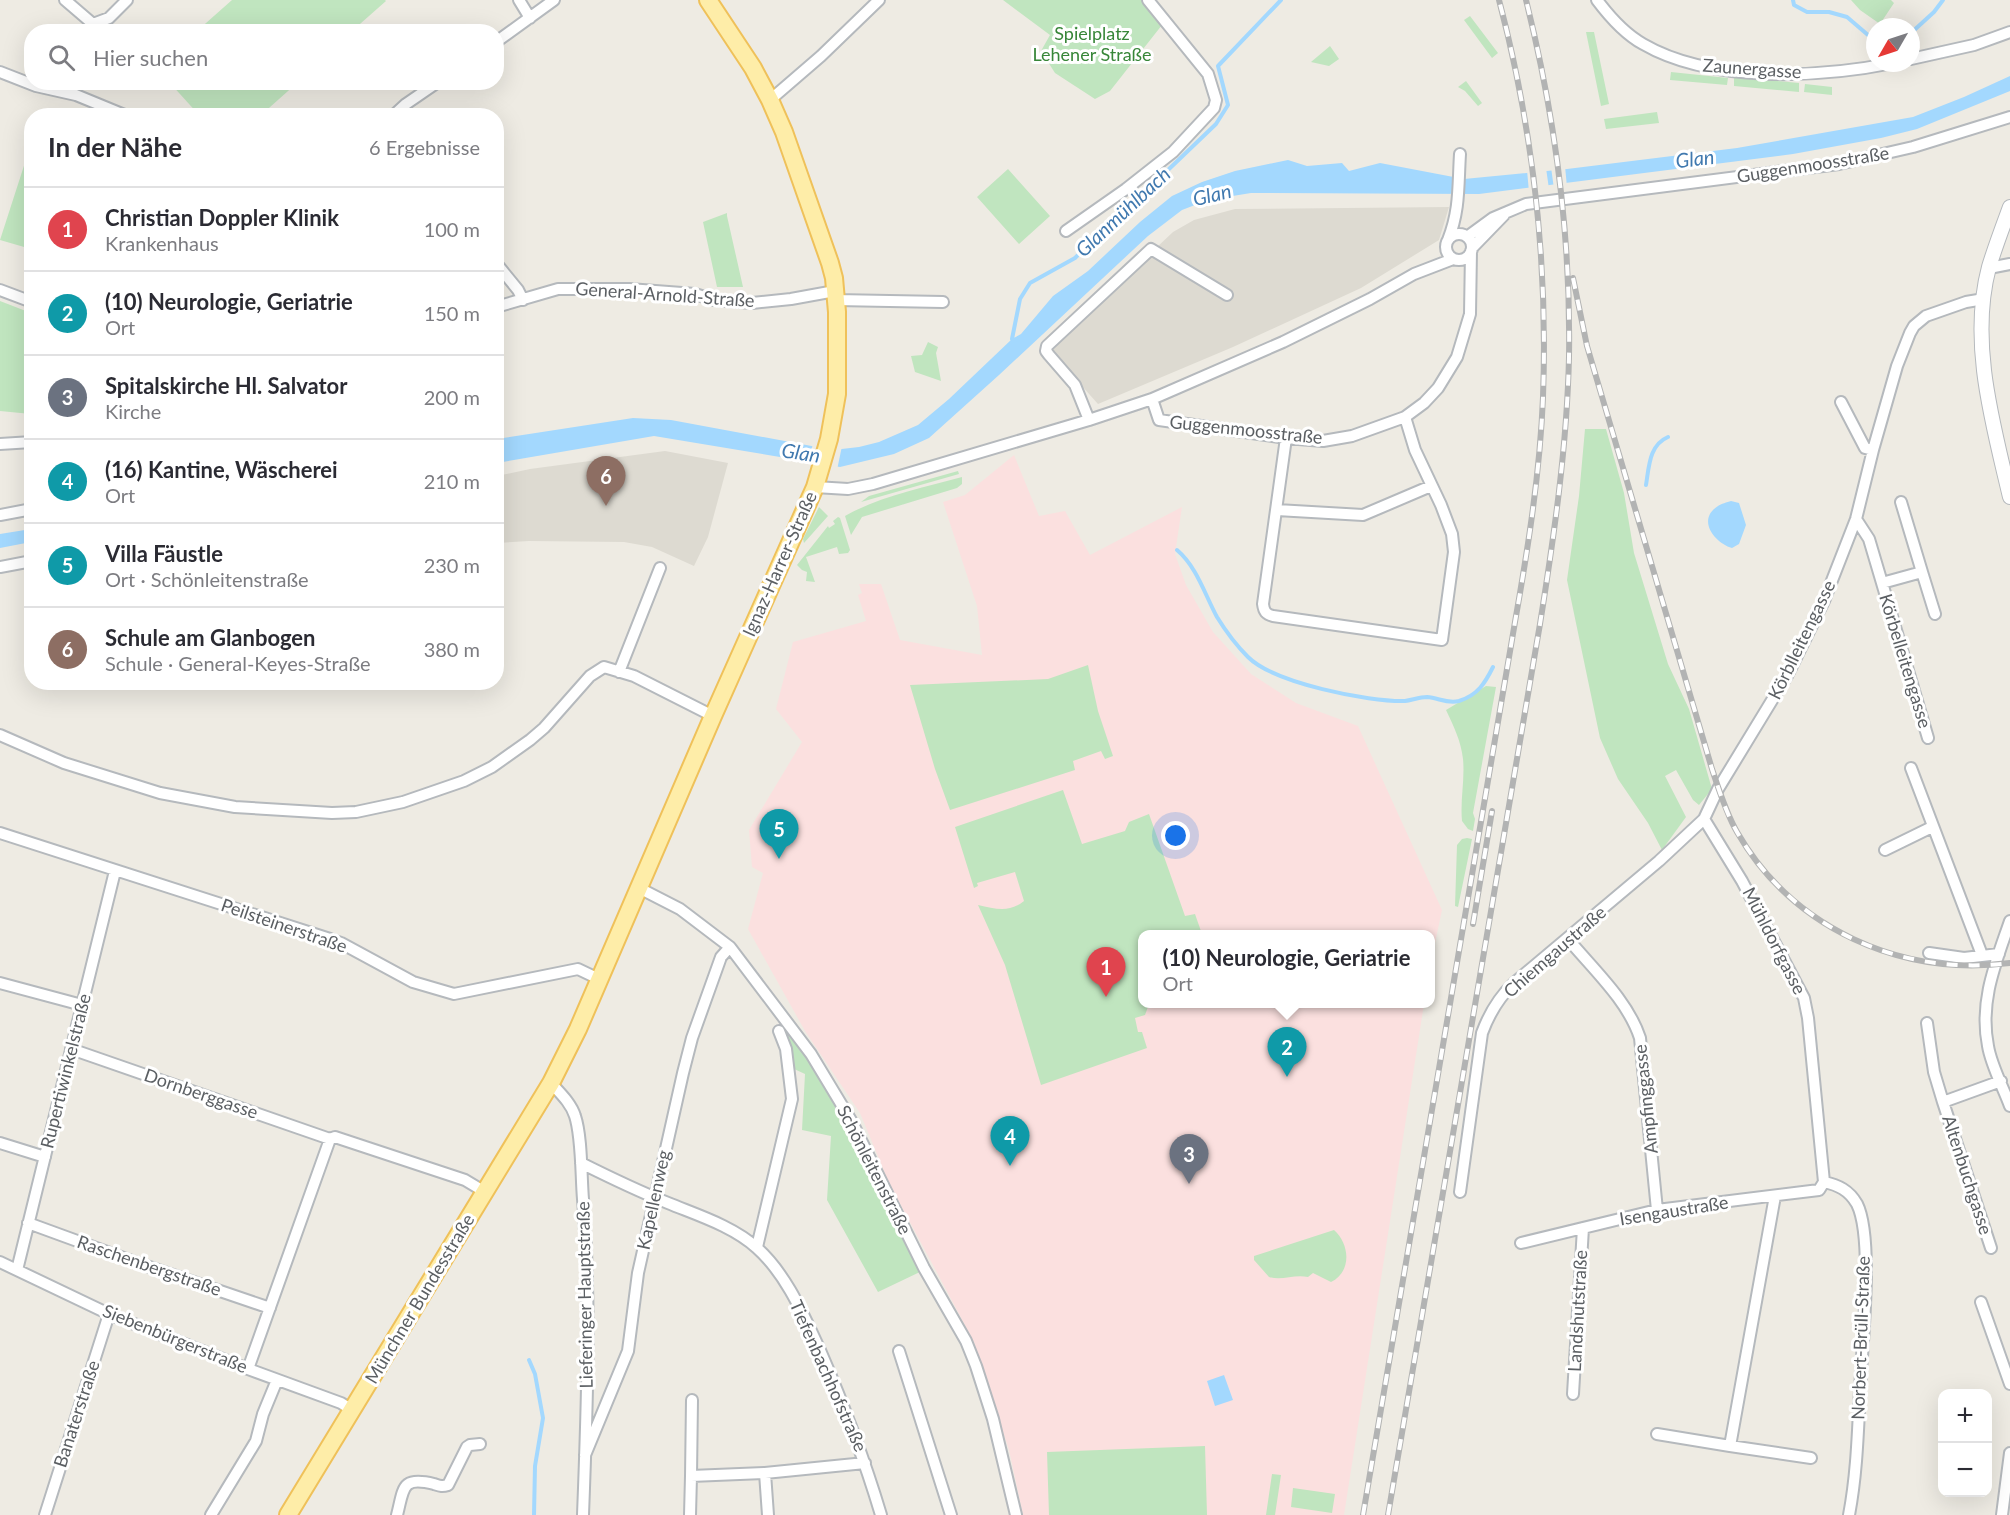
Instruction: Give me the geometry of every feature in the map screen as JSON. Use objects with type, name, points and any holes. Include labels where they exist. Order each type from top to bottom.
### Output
[{"type":"main road","name":"Ignaz-Harrer-Straße","points":[[551,1083],[599,979],[817,480],[829,439],[837,394],[838,346],[835,295],[830,262],[770,100],[753,68],[708,0]]},
{"type":"main road","name":"Münchner Bundesstraße","points":[[288,1515],[551,1083]]},
{"type":"street","points":[[65,0],[87,24]]},
{"type":"street","points":[[99,24],[110,18],[128,0]]},
{"type":"street","points":[[519,0],[530,18]]},
{"type":"street","points":[[504,36],[555,0]]},
{"type":"street","points":[[770,100],[821,56],[879,0]]},
{"type":"street","points":[[1066,231],[1126,189],[1173,152],[1214,108],[1216,100],[1208,74],[1148,0]]},
{"type":"street","name":"Zaunergasse","points":[[1597,0],[1612,18],[1638,41],[1665,56],[1688,64],[1712,69],[1769,73],[1866,69]]},
{"type":"street","points":[[1920,57],[1974,45],[2010,32]]},
{"type":"street","points":[[1,75],[24,82]]},
{"type":"street","points":[[72,90],[110,108]]},
{"type":"street","points":[[402,108],[426,90]]},
{"type":"street","name":"Guggenmoosstraße","points":[[1414,274],[1456,234],[1466,236],[1493,218],[1526,204],[1839,164],[1913,147],[2010,117]]},
{"type":"street","points":[[1460,154],[1459,202],[1447,243],[1448,254],[1457,259],[1471,276]]},
{"type":"street","points":[[2010,207],[1989,268],[1982,315],[1984,369],[1992,424],[2010,497]]},
{"type":"street","name":"Guggenmoosstraße","points":[[817,480],[848,489],[873,484],[1152,399],[1283,342],[1370,299],[1414,274],[1467,257],[1506,212]]},
{"type":"street","points":[[1454,224],[1466,236]]},
{"type":"street","name":"Guggenmoosstraße","points":[[1152,399],[1159,420],[1323,441],[1352,436],[1405,417],[1424,403],[1438,388],[1456,357],[1470,314],[1472,250],[1466,236]]},
{"type":"street","points":[[1089,420],[1075,385],[1046,351],[1047,346],[1151,249],[1227,296]]},
{"type":"street","points":[[1989,268],[2010,264]]},
{"type":"street","points":[[504,273],[523,300]]},
{"type":"street","name":"General-Arnold-Straße","points":[[504,305],[558,289],[629,289],[695,294],[714,300],[752,303],[835,295],[943,302]]},
{"type":"street","points":[[0,290],[24,299]]},
{"type":"street","name":"Körblleitengasse","points":[[1704,819],[1718,789],[1788,674],[1824,600],[1856,519],[1897,366],[1914,326],[1926,316],[1966,302],[1984,299]]},
{"type":"street","points":[[1841,402],[1865,448],[1873,450]]},
{"type":"street","points":[[1286,438],[1263,604],[1264,611],[1268,615],[1442,640],[1454,552],[1448,520],[1415,450],[1405,417]]},
{"type":"street","points":[[0,444],[24,442]]},
{"type":"street","points":[[1277,510],[1363,515],[1431,486]]},
{"type":"street","points":[[1901,502],[1935,614]]},
{"type":"street","points":[[0,515],[24,510]]},
{"type":"street","name":"Körbelleitengasse","points":[[1856,519],[1869,539],[1928,738]]},
{"type":"street","points":[[0,567],[24,562]]},
{"type":"street","points":[[619,672],[660,568]]},
{"type":"street","name":"Körbelleitengasse","points":[[1882,583],[1922,572]]},
{"type":"street","points":[[0,735],[64,763],[160,793],[235,807],[339,813],[356,812],[403,802],[464,781],[492,767],[530,741],[590,675],[604,667],[633,676],[713,716]]},
{"type":"street","points":[[1911,768],[1982,955]]},
{"type":"street","name":"Chiemgaustraße","points":[[1460,1192],[1482,1033],[1486,1020],[1504,993],[1659,861],[1704,819]]},
{"type":"street","name":"Mühldorfgasse","points":[[1704,819],[1778,945],[1804,998],[1808,1018],[1824,1182]]},
{"type":"street","points":[[1885,850],[1932,827]]},
{"type":"street","name":"Peilsteinerstraße","points":[[0,833],[330,939],[413,982],[457,993],[578,969],[599,979]]},
{"type":"street","name":"Rupertiwinkelstraße","points":[[17,1270],[115,871]]},
{"type":"street","name":"Schönleitenstraße","points":[[639,888],[680,909],[730,947],[811,1054],[852,1122],[924,1268],[969,1349],[1002,1452],[1016,1515]]},
{"type":"street","points":[[2010,921],[1991,972],[1986,995],[1985,1021],[1988,1047],[2010,1106]]},
{"type":"street","name":"Ampfinggasse","points":[[1569,939],[1622,1004],[1631,1017],[1640,1038],[1657,1210]]},
{"type":"street","name":"Kapellenweg","points":[[585,1455],[628,1351],[638,1273],[692,1038],[721,957],[730,947]]},
{"type":"street","points":[[1929,953],[1964,958],[1999,954]]},
{"type":"street","points":[[0,983],[82,1005]]},
{"type":"street","name":"Altenbuchgasse","points":[[1927,1023],[1934,1072],[1991,1248]]},
{"type":"street","points":[[757,1247],[792,1099],[786,1049],[779,1032]]},
{"type":"street","name":"Dornberggasse","points":[[71,1049],[330,1139],[335,1137],[465,1180],[485,1192]]},
{"type":"street","name":"Altenbuchgasse","points":[[1943,1102],[2001,1081]]},
{"type":"street","name":"Lieferinger Hauptstraße","points":[[551,1083],[576,1117],[586,1242],[587,1356],[583,1515]]},
{"type":"street","points":[[248,1369],[330,1139]]},
{"type":"street","points":[[0,1143],[45,1156]]},
{"type":"street","name":"Tiefenbachhofstraße","points":[[580,1163],[727,1228],[757,1247],[782,1279],[802,1312],[836,1388],[865,1463],[881,1515]]},
{"type":"street","name":"Isengaustraße","points":[[1521,1243],[1657,1210],[1819,1190],[1824,1182]]},
{"type":"street","name":"Norbert-Brüll-Straße","points":[[1824,1182],[1840,1185],[1856,1202],[1861,1216],[1864,1240],[1866,1274],[1862,1360],[1849,1515]]},
{"type":"street","points":[[1730,1446],[1776,1196]]},
{"type":"street","name":"Raschenbergstraße","points":[[28,1223],[270,1308]]},
{"type":"street","name":"Landshutstraße","points":[[1574,1394],[1583,1228]]},
{"type":"street","name":"Siebenbürgerstraße","points":[[0,1262],[109,1314],[340,1403],[352,1410]]},
{"type":"street","points":[[1981,1302],[2010,1384]]},
{"type":"street","name":"Banaterstraße","points":[[45,1515],[109,1314]]},
{"type":"street","points":[[898,1351],[951,1515]]},
{"type":"street","points":[[210,1515],[256,1441],[263,1414],[277,1380]]},
{"type":"street","points":[[690,1515],[692,1400]]},
{"type":"street","points":[[1657,1434],[1811,1458]]},
{"type":"street","points":[[396,1515],[405,1486],[415,1481],[442,1487],[448,1485],[467,1447],[471,1444],[480,1444]]},
{"type":"street","points":[[2002,1515],[2010,1454]]},
{"type":"street","points":[[690,1476],[765,1473],[865,1463]]},
{"type":"street","points":[[765,1473],[768,1515]]},
{"type":"shaded area","points":[[1449,207],[1439,240],[1361,288],[1233,347],[1098,404],[1049,349],[1173,232],[1194,220],[1235,209]]},
{"type":"shaded area","points":[[665,451],[728,463],[708,537],[694,566],[652,547],[624,542],[504,543],[504,475]]},
{"type":"shaded area","points":[[1014,455],[1039,516],[1065,511],[1090,555],[1182,507],[1175,554],[1186,585],[1213,632],[1251,674],[1296,703],[1358,726],[1442,910],[1435,943],[1435,930],[1138,930],[1138,1008],[1423,1008],[1344,1515],[1023,1515],[1009,1450],[974,1342],[889,1183],[860,1113],[805,1031],[748,929],[763,873],[752,867],[749,830],[802,742],[776,709],[793,642],[866,621],[858,595],[862,593],[859,584],[881,584],[900,640],[982,655],[977,606],[943,502],[965,495]]},
{"type":"green space","points":[[232,0],[386,1],[360,24],[205,24]]},
{"type":"green space","name":"Spielplatz Lehener Straße","points":[[1003,0],[1141,0],[1162,25],[1110,91],[1095,99],[1055,73],[1041,51],[1050,35]]},
{"type":"green space","points":[[1851,0],[1891,0],[1894,3],[1884,18],[1871,18]]},
{"type":"green space","points":[[1470,16],[1498,53],[1492,58],[1464,20]]},
{"type":"green space","points":[[1586,32],[1594,32],[1609,104],[1601,106]]},
{"type":"green space","points":[[1330,46],[1339,59],[1329,66],[1311,62]]},
{"type":"green space","points":[[1671,72],[1728,78],[1727,85],[1670,80]]},
{"type":"green space","points":[[1734,77],[1799,83],[1799,92],[1734,86]]},
{"type":"green space","points":[[1466,81],[1482,103],[1478,106],[1465,91],[1458,87]]},
{"type":"green space","points":[[1805,84],[1832,87],[1832,95],[1804,92]]},
{"type":"green space","points":[[176,90],[289,90],[269,108],[193,108]]},
{"type":"green space","points":[[1657,112],[1659,123],[1606,129],[1604,119]]},
{"type":"green space","points":[[24,166],[24,247],[0,240]]},
{"type":"green space","points":[[1008,169],[1050,216],[1019,244],[977,197]]},
{"type":"green space","points":[[727,213],[743,287],[717,287],[703,222]]},
{"type":"green space","points":[[0,301],[24,310],[24,413],[0,411]]},
{"type":"green space","points":[[928,342],[938,347],[936,353],[941,381],[915,372],[911,356],[922,355]]},
{"type":"green space","points":[[1585,429],[1606,429],[1624,493],[1634,553],[1668,664],[1689,709],[1712,789],[1699,805],[1693,800],[1676,770],[1665,776],[1686,817],[1662,850],[1648,823],[1618,779],[1600,738],[1567,580],[1579,496]]},
{"type":"green space","points":[[958,471],[959,474],[861,502],[869,496]]},
{"type":"green space","points":[[962,477],[962,484],[957,488],[862,517],[851,535],[845,516],[858,509],[887,498]]},
{"type":"green space","points":[[819,507],[828,516],[804,543],[803,539]]},
{"type":"green space","points":[[838,517],[850,550],[848,553],[839,554],[837,547],[806,557],[815,582],[806,581],[807,572],[797,565],[828,526],[829,528],[835,524],[833,521]]},
{"type":"green space","points":[[1088,665],[1098,711],[1113,756],[1105,759],[1101,751],[1073,761],[1075,770],[950,810],[910,685],[1048,679]]},
{"type":"green space","points":[[1486,686],[1496,687],[1473,813],[1475,819],[1473,831],[1468,829],[1462,821],[1462,752],[1446,710]]},
{"type":"green space","points":[[1063,790],[1082,844],[1125,831],[1129,822],[1149,814],[1185,916],[1195,914],[1201,930],[1138,930],[1138,1008],[1148,1008],[1145,1015],[1135,1018],[1138,1032],[1142,1032],[1147,1048],[1041,1085],[1005,965],[978,905],[1008,909],[1024,901],[1015,872],[977,883],[978,886],[974,888],[955,827]]},
{"type":"green space","points":[[1462,839],[1472,839],[1458,907],[1455,906],[1457,845]]},
{"type":"green space","points":[[782,1019],[818,1072],[849,1126],[922,1271],[878,1292],[827,1200],[831,1136],[802,1130],[805,1074],[792,1068],[781,1028]]},
{"type":"green space","points":[[1334,1230],[1346,1250],[1346,1258],[1343,1272],[1331,1282],[1313,1273],[1308,1277],[1269,1277],[1254,1260],[1254,1256]]},
{"type":"green space","points":[[1205,1446],[1207,1515],[1049,1515],[1047,1452]]},
{"type":"green space","points":[[1272,1474],[1281,1475],[1275,1515],[1266,1515]]},
{"type":"green space","points":[[1293,1488],[1335,1494],[1332,1513],[1291,1507]]},
{"type":"water","name":"Glan","points":[[2010,76],[2010,91],[1917,129],[1793,154],[1479,194],[1251,193],[1208,200],[1182,210],[1148,236],[929,438],[894,454],[840,467],[654,436],[504,462],[504,438],[633,418],[671,420],[833,450],[879,442],[918,425],[949,399],[1012,339],[1021,334],[1053,296],[1088,271],[1140,222],[1172,196],[1202,182],[1235,171],[1288,160],[1307,166],[1342,163],[1349,171],[1380,163],[1464,179],[1567,169],[1737,148],[1913,117]]},
{"type":"water","points":[[1731,501],[1739,503],[1746,525],[1739,544],[1732,548],[1714,536],[1708,524],[1712,512],[1719,505]]},
{"type":"water","points":[[24,530],[24,543],[0,548],[0,534]]},
{"type":"water","points":[[1224,1375],[1233,1400],[1215,1406],[1207,1381]]},
{"type":"pier","points":[[1565,166],[1567,187],[1554,189],[1551,167]]},
{"type":"pier","points":[[1546,168],[1549,189],[1529,192],[1527,170]]},
{"type":"pier","points":[[813,444],[842,446],[837,470],[807,465]]},
{"type":"waterway","name":"Glanmühlbach","points":[[1015,340],[1012,339],[1020,299],[1030,283],[1075,258],[1126,207],[1216,124],[1228,105],[1218,66],[1281,0]]},
{"type":"waterway","points":[[1793,0],[1794,5],[1807,12],[1829,12],[1847,17],[1866,33]]},
{"type":"waterway","points":[[1920,25],[1943,0]]},
{"type":"waterway","points":[[1646,485],[1653,451],[1668,437]]},
{"type":"waterway","points":[[1177,550],[1195,573],[1217,617],[1248,657],[1278,675],[1299,683],[1369,698],[1405,701],[1427,697],[1455,702],[1476,692],[1493,667]]},
{"type":"waterway","points":[[529,1360],[535,1374],[543,1418],[535,1466],[534,1515]]},
{"type":"railway","points":[[1363,1515],[1520,594],[1539,454],[1544,347],[1536,197],[1521,98],[1499,0]]},
{"type":"railway","points":[[1388,1515],[1540,624],[1563,458],[1569,357],[1564,222],[1553,132],[1526,0]]},
{"type":"railway","points":[[1573,278],[1587,346],[1712,769],[1737,832],[1760,866],[1788,895],[1819,920],[1854,939],[1890,953],[1929,962],[1969,965],[2010,963]]},
{"type":"railway","points":[[1473,924],[1492,811]]},
{"type":"place","name":"Schule am Glanbogen","points":[[606,506]]},
{"type":"place","name":"Villa Fäustle","points":[[779,859]]},
{"type":"place","name":"Christian Doppler Klinik","points":[[1106,997]]},
{"type":"place","name":"(10) Neurologie, Geriatrie","points":[[1287,1077]]},
{"type":"place","name":"(16) Kantine, Wäscherei","points":[[1010,1166]]},
{"type":"place","name":"Spitalskirche Hl. Salvator","points":[[1189,1184]]}]
